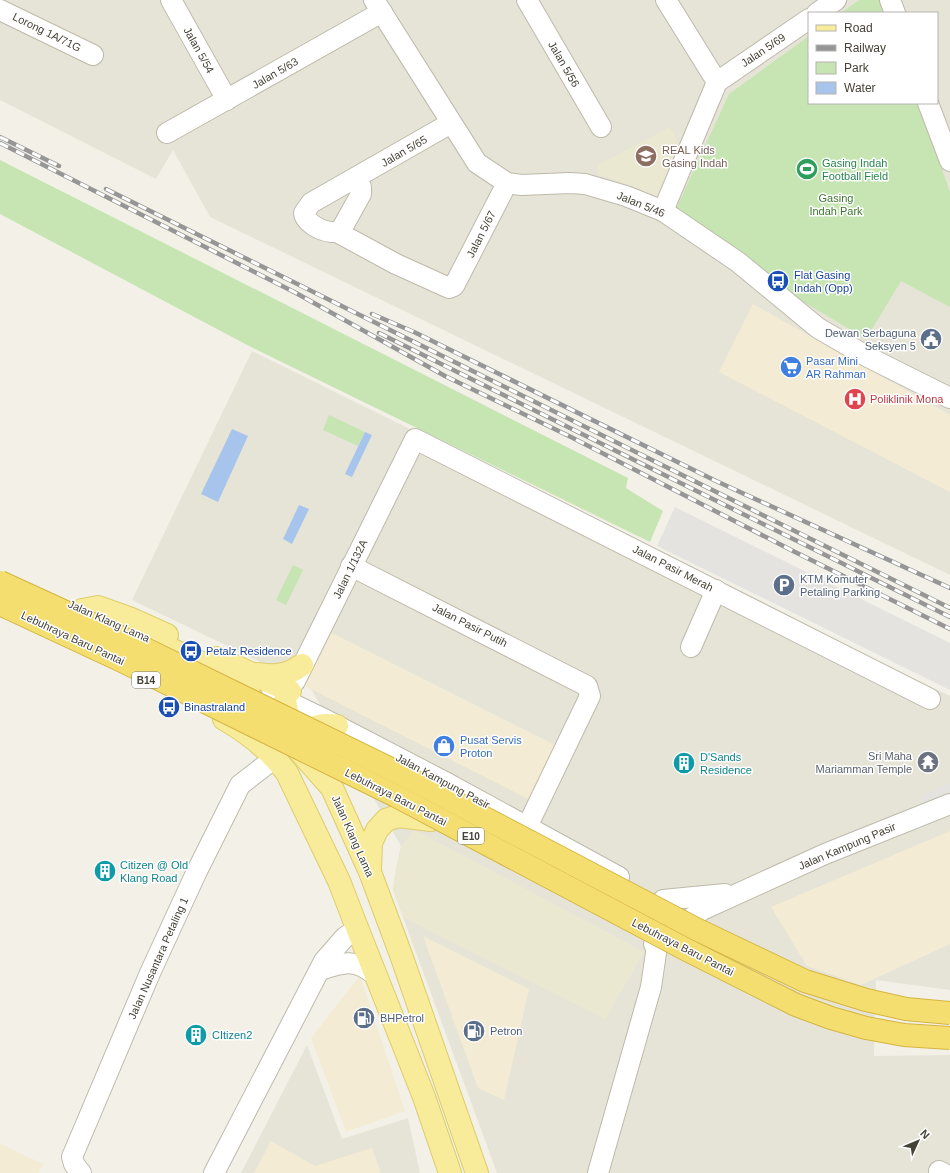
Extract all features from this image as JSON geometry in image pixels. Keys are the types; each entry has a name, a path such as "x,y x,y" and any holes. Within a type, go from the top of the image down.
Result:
{"highway":[{"name":"Lebuhraya Baru Pantai","path":"0,582 134,643 403,775 696,929 805,981 866,1000 906,1008 950,1013"},
{"name":"Lebuhraya Baru Pantai","path":"2,613 129,664 396,796 687,950 796,1004 831,1018 866,1028 904,1035 950,1038"}],"main road":[{"name":"Jalan Klang Lama","path":"0,572 219,671 246,691 332,788 370,872 401,955 477,1173"},
{"path":"82,610 98,607 123,616 250,673 287,696 295,762 364,925 376,976"},
{"name":"B14","path":"2,613 193,701 236,726 276,757 287,773 339,881 358,929"},
{"path":"250,673 277,676 285,675 302,665"},
{"path":"292,742 303,733 317,725 325,724 337,726"},
{"path":"370,872 371,842 377,830 386,820 398,816 431,820"},
{"path":"358,929 424,1098 450,1173"}],"street":[{"name":"Jalan 5/54","path":"171,0 226,100"},
{"name":"Jalan 5/56","path":"527,0 601,127"},
{"path":"663,211 717,82 666,0"},
{"name":"Jalan 5/69","path":"813,9 836,0"},
{"path":"890,0 895,12"},
{"name":"Jalan 5/63","path":"167,134 226,100 378,6"},
{"name":"Jalan 5/46","path":"378,6 475,161 507,182 521,185 570,183 585,184 626,196 663,211 738,262 818,328 868,357 950,398"},
{"name":"Lorong 1A/71G","path":"0,10 93,55"},
{"name":"Jalan 5/69","path":"717,82 808,13"},
{"path":"928,104 950,161"},
{"name":"Jalan 5/65","path":"451,123 311,203 306,209 304,216 308,222 330,232 338,232 396,264 449,288 454,286"},
{"path":"338,232 345,226 361,194 361,187 356,178"},
{"name":"Jalan 5/67","path":"454,286 507,182"},
{"name":"Jalan 1/132A","path":"287,696 415,439"},
{"name":"Jalan Pasir Merah","path":"415,439 930,699"},
{"name":"Jalan Pasir Putih","path":"351,566 587,686 590,696 527,826"},
{"path":"691,647 716,590"},
{"name":"Jalan Kampung Pasir","path":"219,671 287,696 337,726 447,783 663,900 673,907 678,915 677,930"},
{"name":"Jalan Nusantara Petaling 1","path":"81,1173 74,1164 72,1157 150,973 197,871 240,785 276,757"},
{"path":"447,783 429,782 422,789 418,798 421,808 431,820 657,946 651,987 598,1173"},
{"name":"Jalan Kampung Pasir","path":"657,946 672,937 677,930 702,910 826,854 950,804"},
{"name":"Jalan Kampung Pasir","path":"663,900 746,891"},
{"path":"214,1173 324,961 345,937 358,929"},
{"path":"320,970 344,963 354,963 367,968 376,976"}],"shaded area":[{"path":"0,0 950,0 950,575 210,217 173,150 156,179 0,100"},
{"name":"REAL Kids Gasing Indah","path":"670,127 681,147 656,201 620,182 598,174 598,165"},
{"path":"753,304 950,415 950,492 719,372"},
{"path":"252,351 950,696 950,990 876,980 874,1056 950,1055 950,1173 497,1173 393,890 401,846 294,659 271,667 132,600"},
{"name":"KTM Komuter Petaling Parking","path":"675,507 950,643 950,690 657,546"},
{"path":"326,630 561,748 534,802 299,683"},
{"path":"950,783 950,797 924,807 920,796"},
{"path":"415,830 644,952 605,1019 403,917 393,890 401,846"},
{"path":"950,831 950,944 861,985 807,966 771,907"},
{"path":"423,936 529,989 504,1100 478,1088"},
{"path":"360,975 405,1111 346,1132 311,1038"},
{"path":"307,1045 342,1139 408,1118 420,1173 241,1173"},
{"path":"271,1141 315,1166 372,1148 381,1173 254,1173"},
{"path":"0,1143 43,1164 39,1173 0,1173"}],"green space":[{"path":"859,0 881,0 886,12 842,12"},
{"name":"Gasing Indah Park","path":"808,37 808,104 918,104 950,192 950,307 901,281 866,339 670,222 729,94"},
{"path":"0,160 628,478 626,488 663,511 650,542 249,346 0,214"},
{"path":"329,415 365,432 358,446 323,430"},
{"path":"293,565 303,570 286,605 276,600"}],"water":[{"path":"232,429 248,436 218,502 201,494"},
{"path":"365,432 372,435 352,477 345,474"},
{"path":"299,505 309,509 292,544 283,539"}],"railway":[{"path":"0,137 59,166"},
{"path":"0,143 296,293 445,376 569,436 793,551 950,629"},
{"path":"106,189 950,608"},
{"path":"372,314 414,332 716,481 950,588"},
{"path":"379,333 950,617"}],"place":[{"name":"REAL Kids Gasing Indah","path":"646,156"},
{"name":"Gasing Indah Football Field","path":"807,169"},
{"name":"Flat Gasing Indah (Opp)","path":"778,281"},
{"name":"Dewan Serbaguna Seksyen 5","path":"931,339"},
{"name":"Pasar Mini AR Rahman","path":"791,367"},
{"name":"Poliklinik Mona","path":"855,399"},
{"name":"KTM Komuter Petaling Parking","path":"784,585"},
{"name":"Petalz Residence","path":"191,651"},
{"name":"Binastraland","path":"169,707"},
{"name":"Pusat Servis Proton","path":"444,746"},
{"name":"Sri Maha Mariamman Temple","path":"928,762"},
{"name":"D'Sands Residence","path":"684,763"},
{"name":"Citizen @ Old Klang Road","path":"105,871"},
{"name":"BHPetrol","path":"364,1018"},
{"name":"Petron","path":"474,1031"},
{"name":"CItizen2","path":"196,1035"}]}
